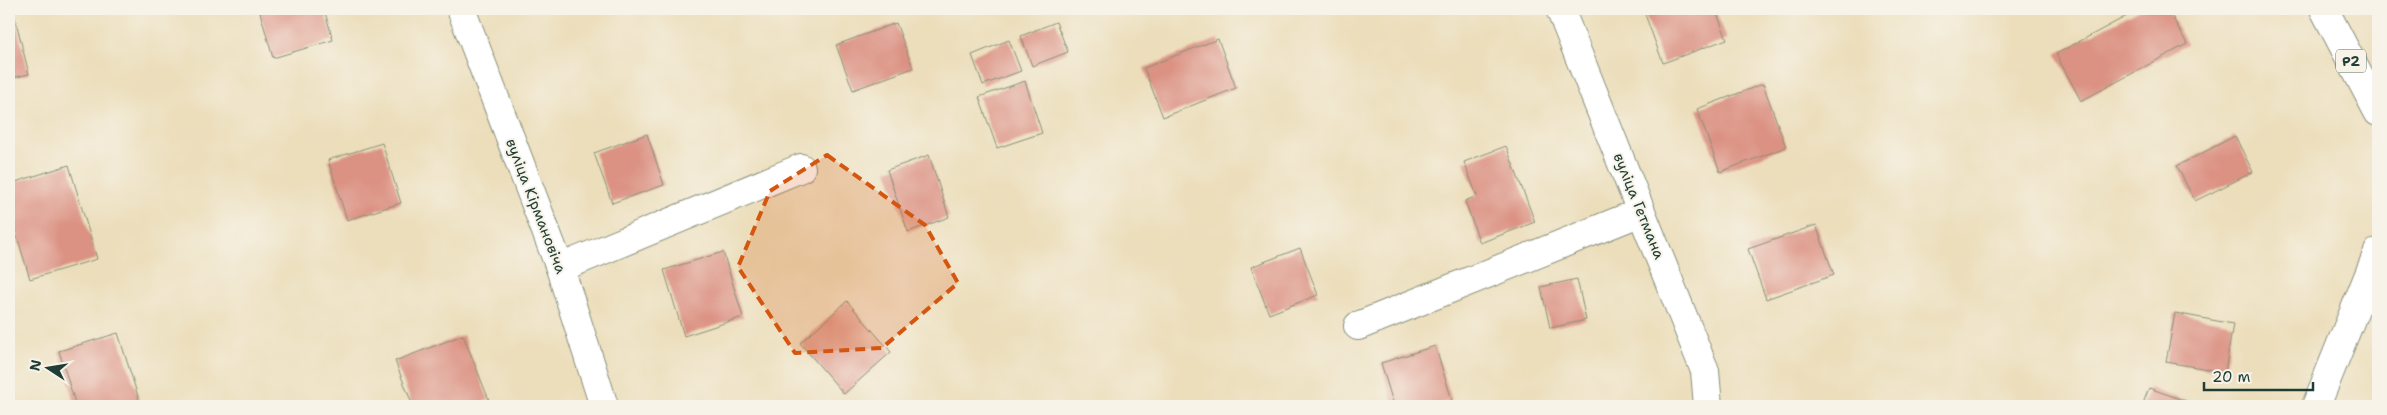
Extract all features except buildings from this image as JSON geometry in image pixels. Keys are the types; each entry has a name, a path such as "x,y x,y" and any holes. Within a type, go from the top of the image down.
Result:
{"street":[{"name":"вуліца Кірмановіча","path":"460,9 560,268 604,406"},
{"name":"вуліца Гетмана","path":"1560,9 1705,371 1708,406"},
{"name":"Р2","path":"2324,9 2378,112"},
{"path":"560,268 801,168"},
{"path":"1358,326 1641,212"},
{"path":"2316,406 2378,252"}],"highlighted area":[{"path":"827,155 925,225 958,283 882,348 795,353 738,267 770,191"}]}
